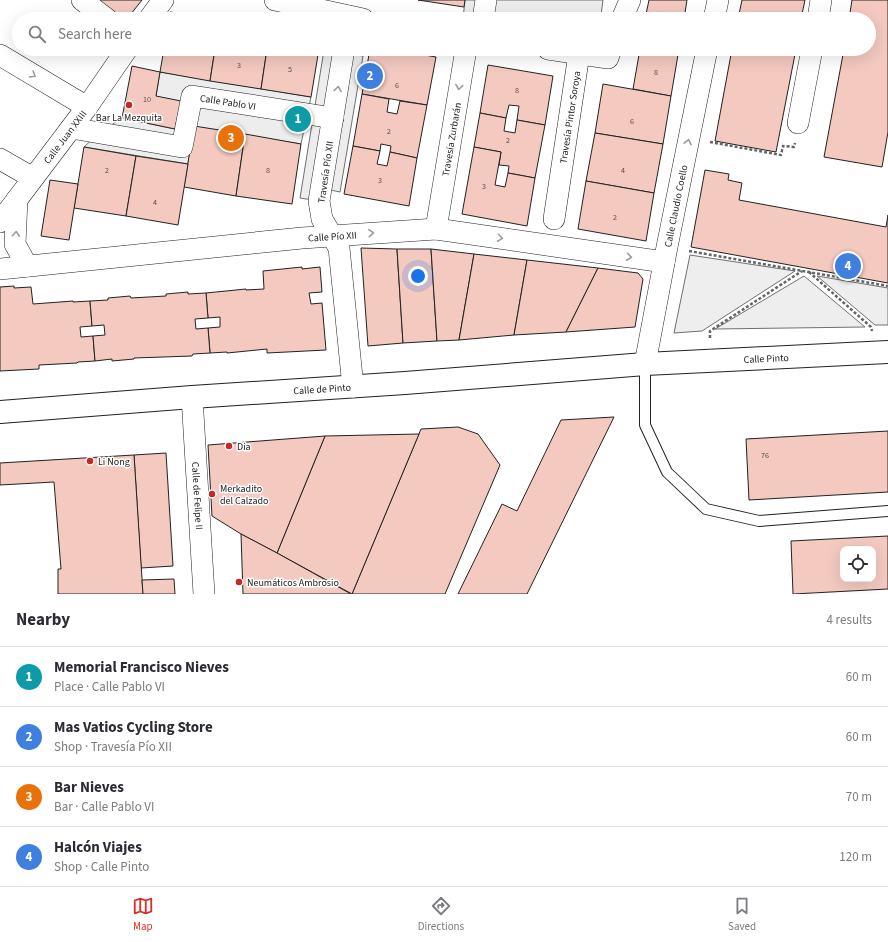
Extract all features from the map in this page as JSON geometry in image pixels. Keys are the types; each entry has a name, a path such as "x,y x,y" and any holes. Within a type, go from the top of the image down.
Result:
{"street":[{"path":"82,0 98,12"},
{"path":"154,12 162,0"},
{"path":"275,0 319,5 338,12"},
{"path":"484,12 486,0"},
{"path":"625,12 630,0"},
{"path":"715,12 718,0"},
{"path":"819,12 821,0"},
{"path":"0,55 87,107"},
{"name":"Calle Juan XXIII","path":"0,222 87,107 122,56"},
{"name":"Travesía Pío XII","path":"343,56 319,201 322,219 339,248 354,387"},
{"name":"Travesía Zurbarán","path":"436,229 465,56"},
{"name":"Travesía Pintor Soroya","path":"554,219 580,56"},
{"path":"594,56 608,58 609,56"},
{"name":"Calle Claudio Coello","path":"645,364 665,255 707,56"},
{"path":"798,123 811,56"},
{"name":"Calle Pablo VI","path":"71,128 182,148 192,96 333,118"},
{"path":"0,159 33,178"},
{"path":"18,199 15,244 27,266"},
{"name":"Calle Pío XII","path":"0,269 332,235 436,229 665,255"},
{"name":"Calle Pinto","path":"645,364 880,352"},
{"name":"Calle de Pinto","path":"0,412 192,397 354,387 645,364"},
{"name":"Calle de Felipe II","path":"192,397 204,594"}],"lane":[{"path":"645,364 645,425 667,472 706,509 760,521 888,511"}],"path":[{"path":"689,138 782,155 783,146 794,148 798,123"},
{"path":"665,255 802,271 888,286"},
{"path":"711,360 710,331 802,271"},
{"path":"808,272 872,326 880,352"}],"shaded area":[{"path":"465,0 603,0 601,12 464,12"},
{"path":"323,56 363,56 340,192 321,188 319,201 300,198"},
{"path":"160,72 311,97 301,144 194,127 188,164 84,147 99,133 122,118 175,129 156,96"},
{"path":"690,255 795,271 702,331 674,333"},
{"path":"804,276 865,327 715,329"},
{"path":"817,276 888,288 888,325 875,325"}],"building":[{"path":"98,0 142,0 133,12 114,12"},
{"path":"418,0 465,0 464,7"},
{"path":"649,0 687,0 685,12 646,12"},
{"path":"742,0 805,0 802,12 739,12"},
{"path":"852,0 888,0 888,132 882,167 824,157 843,56 876,56 876,12 850,12"},
{"path":"163,56 214,56 210,81 160,72"},
{"path":"214,56 266,56 261,89 210,81"},
{"path":"266,56 318,56 311,97 261,89"},
{"path":"369,56 436,57 427,105 362,94"},
{"path":"639,56 678,56 671,96 633,89"},
{"path":"731,56 795,56 776,152 715,141"},
{"path":"488,65 553,76 545,125 517,120 519,106 509,105 506,118 480,113"},
{"path":"132,66 160,72 156,96 181,101 175,129 122,118"},
{"path":"603,84 671,96 663,144 595,133"},
{"path":"362,94 389,99 387,112 397,114 400,101 427,105 417,158 390,152 391,146 381,144 380,151 353,146"},
{"path":"480,113 506,118 504,131 515,133 517,120 545,125 535,178 508,173 509,166 499,165 501,152 474,147"},
{"path":"194,126 245,134 236,196 184,187"},
{"path":"595,133 663,144 654,193 586,181"},
{"path":"245,134 301,144 292,204 236,196"},
{"path":"353,146 380,151 377,164 387,166 390,152 417,158 409,206 344,194"},
{"path":"84,147 136,156 126,216 74,208"},
{"path":"474,147 501,152 495,185 505,187 508,173 535,178 527,226 462,214"},
{"path":"136,156 188,164 178,225 126,216"},
{"path":"705,170 729,174 728,180 742,183 739,200 886,227 888,215 888,283 691,247"},
{"path":"50,180 78,184 69,240 41,236"},
{"path":"586,181 654,193 646,241 578,229"},
{"path":"361,248 397,249 403,343 368,346"},
{"path":"397,249 431,249 437,341 403,343"},
{"path":"431,249 474,254 459,340 437,341"},
{"path":"474,254 527,260 514,335 459,340"},
{"path":"527,260 598,268 566,332 514,335"},
{"path":"302,267 302,269 320,267 322,292 309,293 311,304 322,303 326,350 267,353 267,349 210,353 208,328 220,327 220,317 208,318 206,293 246,289 264,289 263,271"},
{"path":"598,268 638,273 643,279 635,327 566,332"},
{"path":"14,286 14,288 31,287 33,304 90,301 92,326 80,327 81,337 93,336 95,361 39,365 39,369 0,371 0,287"},
{"path":"188,292 188,294 206,293 208,318 195,319 196,329 208,328 210,353 193,354 192,356 95,361 93,336 105,335 104,325 92,326 90,301 108,300 108,298 130,296 131,298 166,296 166,294"},
{"path":"614,417 527,594 458,594 502,504 517,511 561,420"},
{"path":"458,427 478,434 500,465 445,594 352,594 421,429"},
{"path":"888,431 888,492 749,500 746,439"},
{"path":"419,434 352,594 277,553 325,436"},
{"path":"325,436 277,553 241,534 212,516 208,445"},
{"path":"166,453 173,566 141,568 134,455"},
{"path":"134,455 143,594 58,594 58,569 61,569 54,482 0,485 0,463"},
{"path":"241,534 277,553 351,594 243,594"},
{"path":"888,536 888,589 793,594 791,541"},
{"path":"174,579 175,594 143,594 142,580"}],"place":[{"name":"Mas Vatios Cycling Store","path":"370,76"},
{"name":"Bar La Mezquita","path":"129,105"},
{"name":"Memorial Francisco Nieves","path":"298,119"},
{"name":"Bar Nieves","path":"231,138"},
{"name":"Halcón Viajes","path":"848,266"},
{"name":"Dia","path":"229,446"},
{"name":"Li Nong","path":"90,461"},
{"name":"Merkadito del Calzado","path":"212,494"},
{"name":"Neumáticos Ambrosio","path":"239,582"}]}
